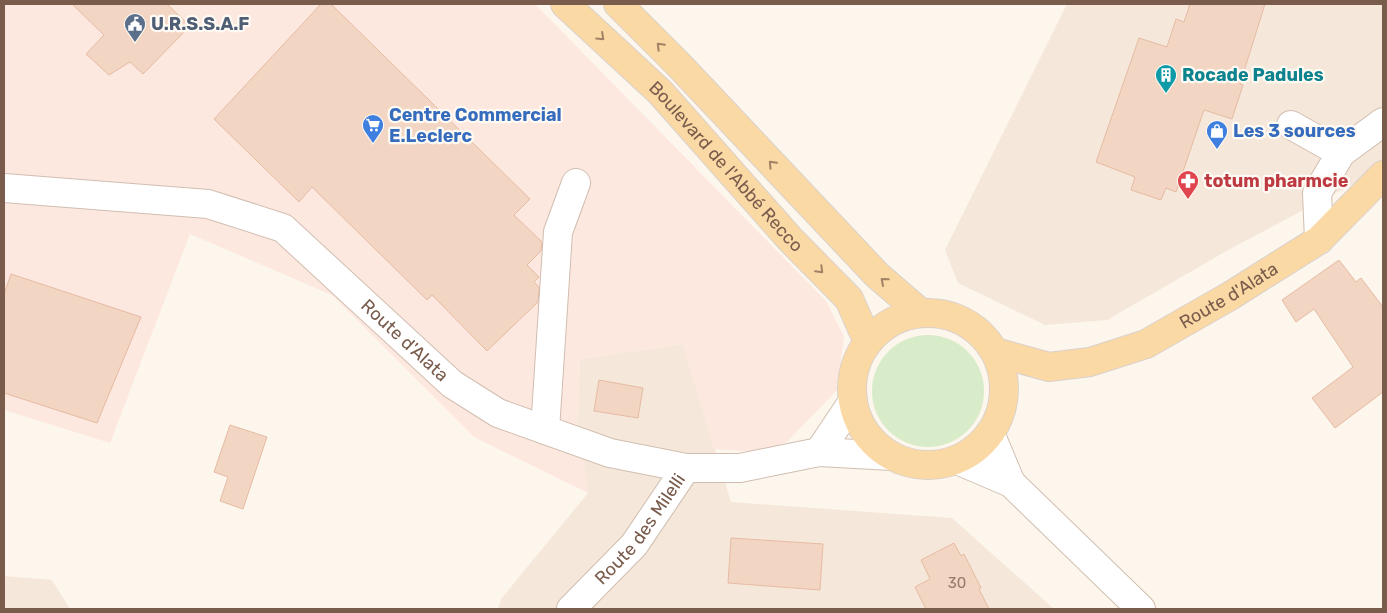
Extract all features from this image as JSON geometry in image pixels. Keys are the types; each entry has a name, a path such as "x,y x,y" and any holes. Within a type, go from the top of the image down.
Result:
{"main road":[{"name":"Boulevard de l'Abbé Recco","path":"565,4 660,92 790,239 849,299 868,342"},
{"name":"Boulevard de l'Abbé Recco","path":"618,4 678,64 878,275 921,313"},
{"name":"Route d'Alata","path":"995,352 1049,366 1090,362 1146,344 1230,296 1319,240 1383,175"},
{"path":"921,313 943,314 964,321 982,334 995,352 1002,372 1004,394 1000,415 990,433 975,449 957,460 935,465 913,464 892,456 873,442 860,423 852,401 853,380 858,360 868,342 883,327 901,318 921,313"},
{"name":"Route d'Alata","path":"1004,394 1049,366"}],"street":[{"path":"1319,240 1317,193 1341,152 1383,122"},
{"path":"1290,125 1341,152"},
{"path":"546,430 558,232 576,183"},
{"name":"Route d'Alata","path":"4,188 208,204 284,228 452,384 498,413 610,452 686,468 740,468 819,452 892,456"},
{"path":"819,452 852,401"},
{"path":"990,433 1011,483"},
{"path":"957,460 1011,483 1141,609"},
{"name":"Route des Milelli","path":"575,608 634,546 686,468"}],"shaded area":[{"path":"4,4 535,4 826,301 844,337 837,390 787,442 757,452 714,449 683,344 580,359 577,420 588,493 474,437 332,295 190,234 110,443 4,410"},
{"path":"1067,4 1383,4 1383,187 1372,174 1230,249 1107,320 1045,325 958,283 945,250"},
{"path":"683,344 731,502 952,518 1054,609 498,609 501,599 588,493 577,420 580,359"},
{"path":"4,576 52,580 70,609 4,609"}],"green space":[{"path":"928,335 950,339 968,351 980,369 984,391 980,413 968,431 950,443 928,447 906,443 888,431 876,413 872,391 876,369 888,351 906,339"}],"building":[{"name":"U.R.S.S.A.F","path":"72,4 167,4 190,26 143,74 130,62 109,75 86,54 104,35"},
{"name":"Centre Commercial E.Leclerc","path":"321,4 331,4 530,199 514,215 542,242 541,251 527,265 539,277 534,282 539,287 538,302 487,351 432,295 427,300 312,187 299,202 214,119"},
{"name":"Rocade Padules","path":"1190,4 1265,4 1240,84 1243,85 1232,119 1204,110 1176,192 1166,188 1161,200 1131,190 1135,177 1096,162 1139,38 1167,47 1176,19 1184,22"},
{"path":"1339,260 1356,282 1361,278 1383,307 1383,392 1335,428 1312,398 1353,367 1314,309 1296,322 1282,300"},
{"path":"11,274 141,317 97,423 4,393 4,294"},
{"path":"599,380 643,388 638,418 594,411"},
{"path":"230,425 267,437 243,509 220,501 228,477 214,472"},
{"path":"731,538 823,544 820,590 728,583"},
{"path":"954,543 961,556 964,554 989,609 926,609 915,587 930,579 921,560"}],"place":[{"name":"U.R.S.S.A.F","path":"135,43"},
{"name":"Rocade Padules","path":"1166,94"},
{"name":"Centre Commercial E.Leclerc","path":"373,144"},
{"name":"Les 3 sources","path":"1217,150"},
{"name":"totum pharmcie","path":"1188,200"}]}
